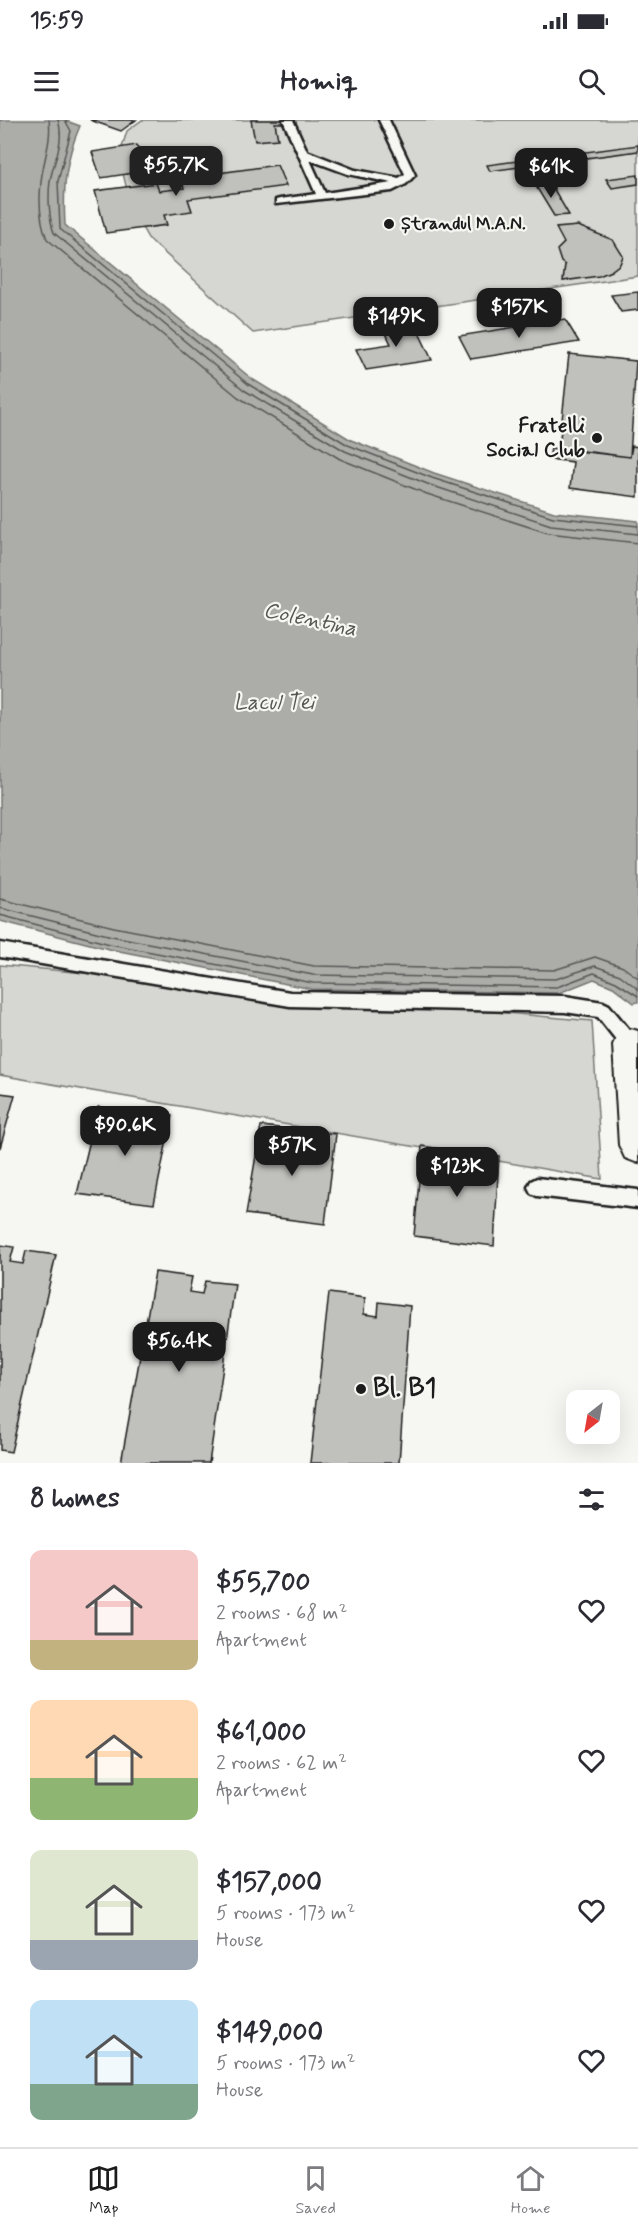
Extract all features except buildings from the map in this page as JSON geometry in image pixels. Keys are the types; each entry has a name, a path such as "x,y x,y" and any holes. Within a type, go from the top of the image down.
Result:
{"street":[{"path":"631,1045 638,1146"}],"lane":[{"path":"288,120 322,197"},
{"path":"280,202 392,188 411,175 384,120"},
{"path":"302,153 352,172 402,182"},
{"path":"0,950 290,999 565,1004 603,1010 631,1045"},
{"path":"537,1187 638,1198"}],"shaded area":[{"name":"Ștrandul M.A.N.","path":"142,120 638,120 638,276 253,333 148,238 132,210 119,157 127,131"},
{"path":"0,965 592,1021 602,1179 0,1075"}],"water":[{"name":"Lacul Tei","path":"0,120 64,120 80,126 66,174 65,225 252,379 351,440 434,473 554,512 638,521 638,1002 634,1003 613,987 594,979 559,993 312,989 109,949 0,921"}],"place":[{"name":"Ștrandul M.A.N.","path":"389,224"},
{"name":"Fratelli Social Club","path":"597,438"},
{"name":"Bl. B1","path":"361,1389"}],"water label":[{"name":"Colentina","path":"310,620"}]}
